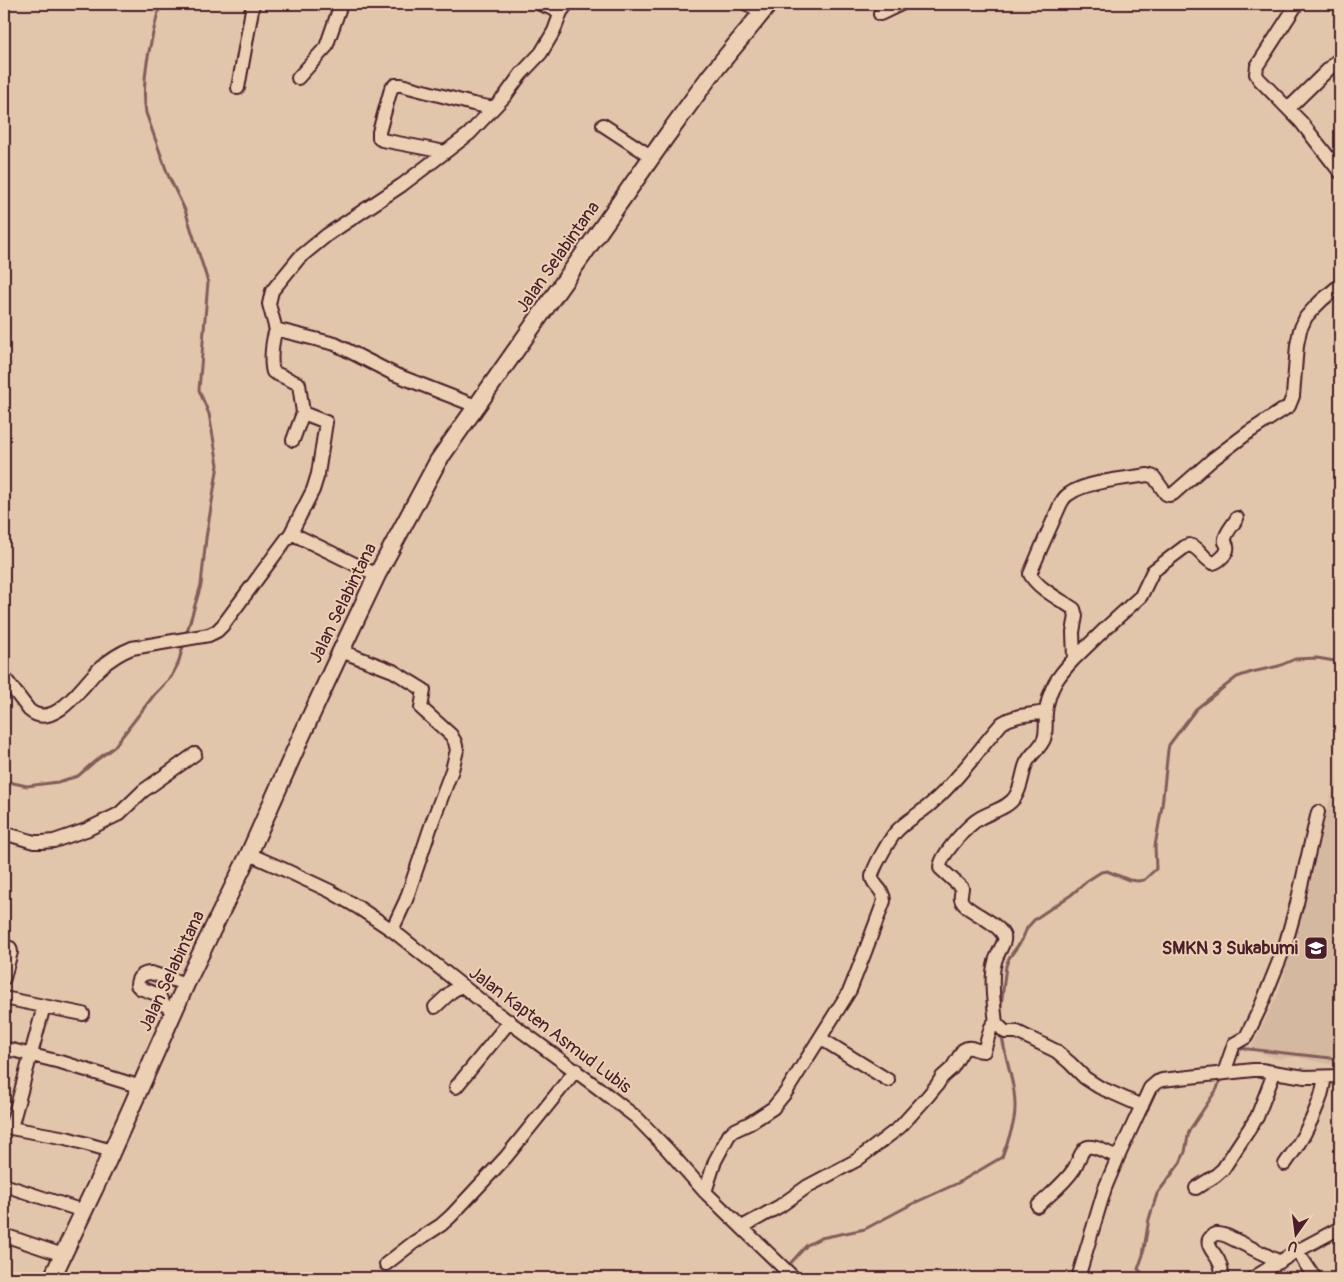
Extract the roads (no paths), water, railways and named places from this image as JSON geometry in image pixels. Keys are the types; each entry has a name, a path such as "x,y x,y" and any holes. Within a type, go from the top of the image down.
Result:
{"street":[{"path":"238,88 254,4"},
{"path":"298,78 326,47 341,4"},
{"path":"293,440 303,413 299,384 273,372 276,330 269,304 272,291 299,258 327,235 402,185 469,134 494,108 521,74 542,53 564,8 540,4"},
{"path":"747,4 766,8"},
{"path":"880,14 901,4"},
{"path":"1297,4 1256,70 1256,74 1289,108 1340,172"},
{"name":"Jalan Selabintana","path":"52,1278 341,651 377,575 438,461 710,76 766,8"},
{"path":"1289,108 1340,58"},
{"path":"444,152 379,138 381,124 395,85 494,108"},
{"path":"603,125 652,157"},
{"path":"1074,659 1073,632 1076,616 1074,609 1039,585 1030,574 1065,497 1084,486 1148,474 1154,477 1166,494 1173,494 1214,459 1289,406 1293,396 1300,330 1306,317 1314,308 1340,286"},
{"path":"276,330 335,344 394,374 476,406"},
{"path":"4,677 29,710 34,714 49,714 73,699 98,670 122,652 132,648 209,635 223,625 291,533 311,495 318,474 327,424 303,413"},
{"path":"1142,1106 1099,1087 1056,1051 1017,1032 1005,1032 996,1024 992,980 994,962 1004,942 1004,937 996,926 963,903 961,896 962,888 940,868 940,864 946,852 977,820 1008,805 1015,797 1026,763 1044,738 1046,712 1052,689 1058,677 1107,626 1141,596 1153,571 1186,546 1196,547 1209,562 1218,561 1227,550 1225,537 1237,518"},
{"path":"291,533 377,575"},
{"path":"341,651 393,671 424,690 421,708 451,735 457,750 452,770 406,900 392,930"},
{"path":"705,1192 715,1161 729,1135 773,1108 786,1092 850,990 884,901 883,894 873,881 872,874 883,851 895,833 933,803 962,773 1002,723 1010,718 1024,714 1046,712"},
{"path":"4,833 34,842 42,842 86,830 119,814 143,791 195,754"},
{"path":"1224,1073 1234,1044 1246,1037 1261,1006 1285,946 1318,812"},
{"name":"Jalan Kapten Asmud Lubis","path":"249,854 330,891 359,908 392,930 485,1004 576,1070 636,1118 667,1149 705,1192 794,1278"},
{"path":"4,947 10,948 12,952 4,978"},
{"path":"174,1011 163,1004 158,995 140,988 137,985 139,978 145,973 150,973 186,984"},
{"path":"435,1007 451,992 462,985"},
{"path":"4,998 83,1014"},
{"path":"44,1006 8,1128 66,1138 112,1151"},
{"path":"456,1087 510,1021"},
{"path":"742,1227 780,1206 808,1186 857,1160 900,1127 928,1096 942,1077 952,1068 965,1048 984,1051 991,1027 993,1024 996,1024"},
{"path":"820,1038 888,1080"},
{"path":"4,1048 64,1063 140,1088"},
{"path":"386,1264 451,1216 506,1157 576,1070"},
{"path":"1078,1278 1105,1188 1150,1088 1157,1082 1261,1070 1305,1077 1340,1076"},
{"path":"1196,1188 1223,1169 1257,1117 1274,1073"},
{"path":"1286,1164 1302,1141 1312,1120 1325,1077"},
{"path":"1038,1206 1067,1178 1086,1147 1093,1147 1118,1157"},
{"path":"4,1185 83,1211"},
{"path":"1253,1278 1340,1228"},
{"path":"1222,1278 1222,1268 1208,1242 1216,1234 1227,1236 1280,1262"},
{"path":"4,1235 63,1255"},
{"path":"1297,1251 1315,1278"}],"waterway":[{"path":"160,4 150,44 146,71 146,113 168,175 185,210 208,282 199,390 209,414 218,465 206,538 201,585 186,635"},
{"path":"4,781 27,786 58,782 78,776 114,747 154,695 171,677 178,664 184,643"},
{"path":"1000,1014 1006,966 1027,928 1035,919 1101,872 1107,871 1129,880 1138,881 1144,880 1156,869 1155,846 1169,745 1196,709 1237,677 1252,672 1279,666 1295,659 1317,658 1340,662"},
{"path":"787,1267 807,1245 821,1238 865,1229 912,1204 958,1183 1002,1157 1012,1129 1015,1108 1015,1098 1002,1035"},
{"path":"1237,1049 1340,1059"},
{"path":"1147,1278 1138,1269 1143,1255 1149,1219 1157,1194 1180,1163 1185,1152 1189,1131 1217,1089 1221,1076"},
{"path":"778,1278 783,1272"}],"place":[{"name":"SMKN 3 Sukabumi","path":"1316,948"}]}
